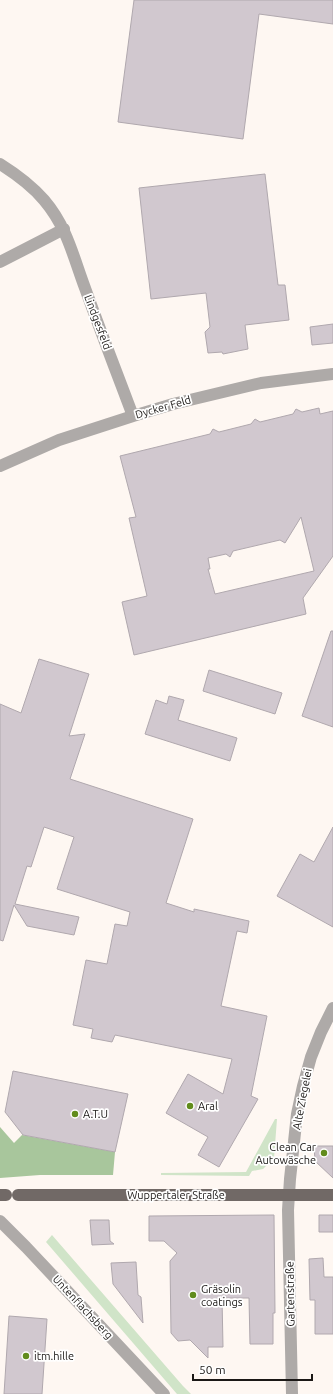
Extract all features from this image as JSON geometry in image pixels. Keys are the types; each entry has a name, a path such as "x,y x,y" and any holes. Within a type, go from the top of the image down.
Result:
{"main road":[{"name":"Wuppertaler Straße","path":"8,1195 333,1195"}],"street":[{"name":"Lindgesfeld","path":"0,164 26,182 39,194 64,229 74,252 84,286 133,416"},
{"path":"0,262 64,229"},
{"name":"Dycker Feld","path":"0,466 59,440 172,404 261,383 333,374"},
{"name":"Alte Ziegelei","path":"289,1194 297,1114 303,1086 320,1032 333,1008"},
{"name":"Gartenstraße","path":"289,1194 288,1210 292,1394"},
{"name":"Untenflachsberg","path":"0,1221 164,1394"}],"green space":[{"path":"275,1119 277,1119 274,1158 263,1169 252,1171 249,1176 161,1175 161,1173 246,1172"},
{"path":"0,1127 14,1143 22,1135 115,1152 113,1175 40,1175 0,1178"},
{"path":"52,1235 191,1394 177,1394 46,1242"}],"building":[{"path":"134,0 333,0 333,24 259,14 243,139 118,122"},
{"path":"265,174 278,285 285,285 289,320 245,325 248,349 223,354 222,352 208,353 205,332 210,327 206,293 151,299 139,188"},
{"path":"333,324 333,343 312,345 310,327"},
{"path":"319,408 320,414 333,411 333,556 303,598 306,614 134,655 122,602 147,596 129,518 136,517 120,456 210,434 213,429 219,432 251,424 255,419 260,422 293,414 296,409 302,412","holes":["301,517 314,571 215,594 208,569 210,569 208,558 226,554 230,557 233,551 280,540 285,543"]},
{"path":"331,631 333,631 333,727 302,716"},
{"path":"39,659 89,674 69,736 85,734 70,779 193,819 166,903 194,912 194,909 249,921 247,933 237,931 221,1006 267,1016 251,1096 258,1099 219,1167 198,1155 208,1137 166,1113 188,1074 223,1094 232,1059 115,1035 112,1042 91,1038 93,1029 73,1025 86,960 107,964 115,924 127,926 130,912 57,889 74,837 44,827 31,867 27,866 15,904 79,917 74,935 27,926 14,905 3,941 0,940 0,704 21,713"},
{"path":"209,670 282,693 275,714 203,691"},
{"path":"169,696 184,700 178,720 237,738 230,761 145,734 156,700 167,704"},
{"path":"333,827 333,927 277,896 300,854 314,862"},
{"name":"A.T.U","path":"13,1071 128,1094 115,1152 23,1135 5,1112"},
{"name":"Clean Car Autowäsche","path":"314,1146 333,1146 333,1178 315,1161"},
{"name":"Gräsolin coatings","path":"274,1215 275,1313 273,1313 273,1344 250,1344 249,1298 222,1298 223,1347 208,1347 208,1358 190,1340 178,1341 171,1333 170,1261 177,1253 164,1241 149,1241 149,1216"},
{"path":"319,1215 333,1215 333,1232 319,1232"},
{"path":"90,1220 109,1220 110,1241 114,1244 92,1245"},
{"path":"323,1258 324,1277 333,1277 333,1334 315,1334 315,1300 310,1300 309,1259"},
{"path":"136,1262 138,1295 141,1297 143,1323 113,1284 111,1263"},
{"name":"itm.hille","path":"9,1316 47,1319 42,1394 4,1394"}],"place":[{"name":"Aral","path":"190,1106"},
{"name":"A.T.U","path":"75,1114"},
{"name":"Clean Car Autowäsche","path":"324,1153"},
{"name":"Gräsolin coatings","path":"193,1295"},
{"name":"itm.hille","path":"26,1356"}]}
